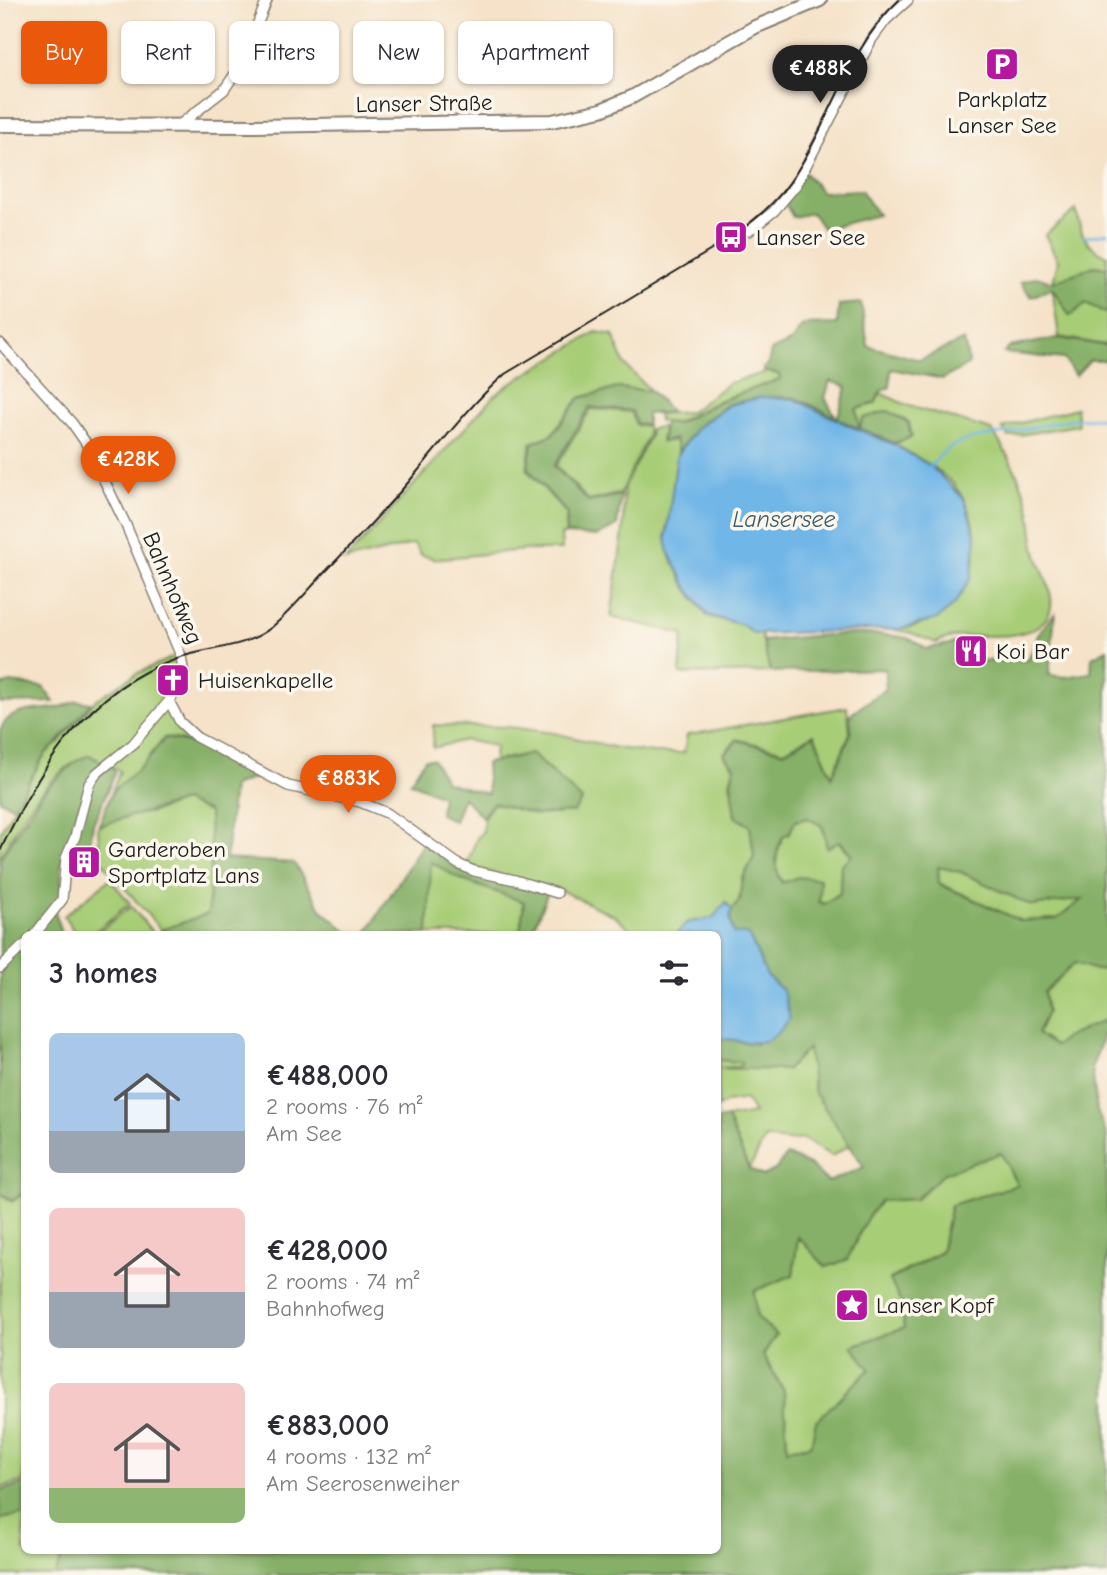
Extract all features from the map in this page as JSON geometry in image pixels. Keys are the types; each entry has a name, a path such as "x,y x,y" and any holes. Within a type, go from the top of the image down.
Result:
{"main road":[{"name":"Lanser Straße","path":"0,125 177,127 534,123 569,119 632,97 755,27 820,0"}],"street":[{"path":"177,127 224,90 241,65 267,0"},
{"path":"749,231 774,211 796,185 872,39 886,20 908,0"},
{"name":"Bahnhofweg","path":"0,343 65,415 86,443 125,523 184,668 183,679 169,701"},
{"path":"37,931 62,900 66,858 75,837 89,784 97,773 133,744 169,701 180,722 196,737 288,786 360,802 387,813 466,868 556,893"},
{"path":"0,968 21,948"}],"green space":[{"path":"805,173 822,192 861,190 878,215 823,229 812,213 793,217 785,203"},
{"path":"1076,210 1088,243 1107,256 1107,268 1094,266 1053,282 1058,261 1045,235"},
{"path":"1094,266 1107,268 1107,314 1086,303 1070,316 1052,288 1031,297 1020,282 1036,277 1053,282"},
{"path":"1052,287 1070,316 1086,303 1107,313 1107,345 1059,337"},
{"path":"861,303 868,346 920,360 964,340 969,364 943,379 891,369 890,387 881,391 875,403 856,409 859,428 837,419 847,387 830,381 825,398 836,417 794,397 763,397 729,404 697,427 678,452 675,439 662,442 664,422 676,424 720,401 780,379 779,374 764,371 763,368 768,364 771,351 792,341 803,325 837,324 839,305"},
{"path":"596,332 613,335 625,365 651,391 617,388 579,398 551,435 531,443 527,470 567,514 565,535 561,535 562,550 523,550 435,559 421,555 414,544 345,561 494,396"},
{"path":"1059,338 1107,346 1107,364 1103,360 1090,360 1075,376 1064,359 1004,353 1010,347"},
{"path":"767,372 778,374 780,379 720,400 676,423 659,421 658,414 690,412 729,383"},
{"path":"618,388 651,391 671,412 647,414 647,425 636,424 632,411 590,407 554,466 589,502 621,495 617,526 597,536 566,534 567,513 528,469 532,443 552,435 580,398"},
{"path":"880,393 909,406 992,430 1014,467 1026,496 1035,549 1048,583 1050,612 1036,627 1012,635 960,636 936,643 895,630 919,625 939,616 955,602 966,585 973,566 975,545 972,523 958,490 933,467 894,444 912,437 909,422 888,411 863,418 859,428 856,409 875,404"},
{"path":"1076,408 1078,425 1008,437 1002,428"},
{"path":"591,409 631,412 636,425 647,426 648,435 621,493 589,501 556,466"},
{"path":"888,411 908,423 911,437 894,443 860,428 863,418"},
{"path":"663,427 661,442 675,440 678,452 666,538 669,553 686,587 707,616 743,625 754,634 761,634 770,672 680,674 683,634 611,617 623,532 624,487 650,435 649,429"},
{"path":"1055,613 1049,675 1065,677 1091,673 1092,657 1107,649 1107,970 1096,970 1075,963 1044,992 1047,1012 1037,1034 1055,1046 1067,1037 1107,1019 1092,1067 1097,1111 1107,1136 1107,1575 55,1575 63,1554 721,1554 721,1119 727,1118 749,1169 763,1176 775,1170 787,1155 811,1166 828,1182 864,1167 814,1092 808,1048 787,1070 721,1068 739,1067 742,1062 721,1060 721,1038 756,1044 783,991 767,976 749,935 734,934 730,918 732,910 740,900 743,879 754,857 750,825 736,817 731,781 735,767 724,755 737,740 784,752 814,735 832,777 851,733 850,715 885,689 885,669 770,672 763,641 839,634 898,636 912,640 926,649 954,643 957,661 1028,660 1039,633","holes":["808,818 822,826 827,848 840,841 852,855 841,865 840,893 824,904 819,902 820,879 798,877 782,883 776,865 783,836 789,834 795,821","938,867 961,872 1032,906 1083,899 1057,919 1021,921 939,884","1001,1153 1017,1185 951,1205 941,1252 890,1280 902,1305 904,1328 852,1346 870,1369 816,1421 811,1445 787,1449 784,1391 763,1355 776,1335 757,1317 754,1291 793,1275 798,1237 826,1267 847,1260 866,1220 880,1201 916,1199 944,1173"]},
{"path":"176,656 180,675 164,703 184,732 208,746 165,737 141,767 112,791 120,771 89,755 74,762 60,772 36,798 0,858 0,832 45,754 97,699 138,673"},
{"path":"11,683 43,687 54,702 0,703 0,686"},
{"path":"77,701 91,703 45,754 14,807 0,800 0,730 4,723 16,714 58,708"},
{"path":"847,707 850,733 832,776 814,734 784,751 737,739 723,754 734,767 730,782 735,817 750,826 754,857 742,879 739,900 732,910 726,903 713,918 686,923 679,931 635,931 615,916 562,891 466,866 477,838 483,831 484,817 494,803 538,815 573,812 582,800 531,753 494,761 495,746 465,740 433,748 433,725 509,727 653,753 684,753 687,735"},
{"path":"165,738 208,747 259,776 233,786 226,859 294,863 322,910 346,931 162,931 208,914 211,861 209,812 183,801 98,827 112,792 141,767"},
{"path":"531,754 582,800 573,812 538,815 493,803 482,817 463,797 454,821 440,814 442,796 410,782 425,759 433,759 446,782 488,794 486,763"},
{"path":"89,755 113,768 115,773 93,824 90,842 79,843 69,837 61,868 62,893 54,908 61,931 21,931 21,1194 12,1201 0,1192 0,859 42,793 76,761"},
{"path":"183,801 209,812 211,861 208,914 161,930 100,859 98,827 121,817 153,812"},
{"path":"808,818 822,826 852,855 841,865 840,893 824,904 789,887 782,881 776,863 783,836 789,834 795,821"},
{"path":"423,843 462,871 510,880 548,892 532,931 520,931 524,902 460,879 431,862 428,931 368,931"},
{"path":"430,861 460,879 524,902 520,931 428,931"},
{"path":"938,866 961,872 1032,906 1085,898 1057,919 1021,921 939,883"},
{"path":"110,879 130,903 96,931 74,931 64,916"},
{"path":"131,906 152,931 100,931"},
{"path":"1075,962 1107,970 1107,1019 1067,1037 1055,1046 1037,1034 1047,1012 1044,992"},
{"path":"809,1047 814,1092 850,1145 832,1156 803,1139 786,1141 765,1138 749,1170 727,1118 754,1113 745,1099 721,1105 721,1060 742,1062 739,1067"},
{"path":"1001,1152 1017,1185 951,1205 941,1252 890,1279 902,1305 904,1328 852,1346 871,1369 816,1421 812,1445 787,1449 784,1391 763,1355 776,1335 757,1317 753,1291 793,1275 798,1237 846,1260 866,1220 880,1201 916,1199 944,1173"},
{"path":"0,1193 12,1202 21,1195 21,1482 0,1488"},
{"path":"21,1485 21,1516 0,1519 0,1491"},
{"path":"21,1514 21,1554 64,1554 55,1575 0,1575 0,1519"}],"water":[{"name":"Lansersee","path":"763,397 794,399 893,444 931,466 964,499 976,537 971,578 954,605 937,619 900,629 754,634 743,625 708,615 687,587 669,553 666,538 677,455 698,427 729,405"},
{"path":"726,902 732,910 730,918 734,934 748,934 767,976 783,991 790,1018 782,1029 766,1040 750,1042 721,1038 721,931 679,931 686,923 713,918"}],"waterway":[{"path":"1084,237 1107,233"},
{"path":"1003,434 1072,419 1107,418"},
{"path":"931,466 954,445 970,439 1001,434"}],"tram line":[{"path":"0,851 49,762 69,735 117,690 145,672 177,658 239,644 272,627 373,522 470,409 505,374 713,249 764,211 804,161 865,42 899,0"}],"place":[{"name":"Parkplatz Lanser See","path":"1002,64"},
{"name":"Lanser See","path":"731,237"},
{"name":"Koi Bar","path":"971,651"},
{"name":"Huisenkapelle","path":"173,680"},
{"name":"Garderoben Sportplatz Lans","path":"84,862"},
{"name":"Lanser Kopf","path":"852,1305"}]}
